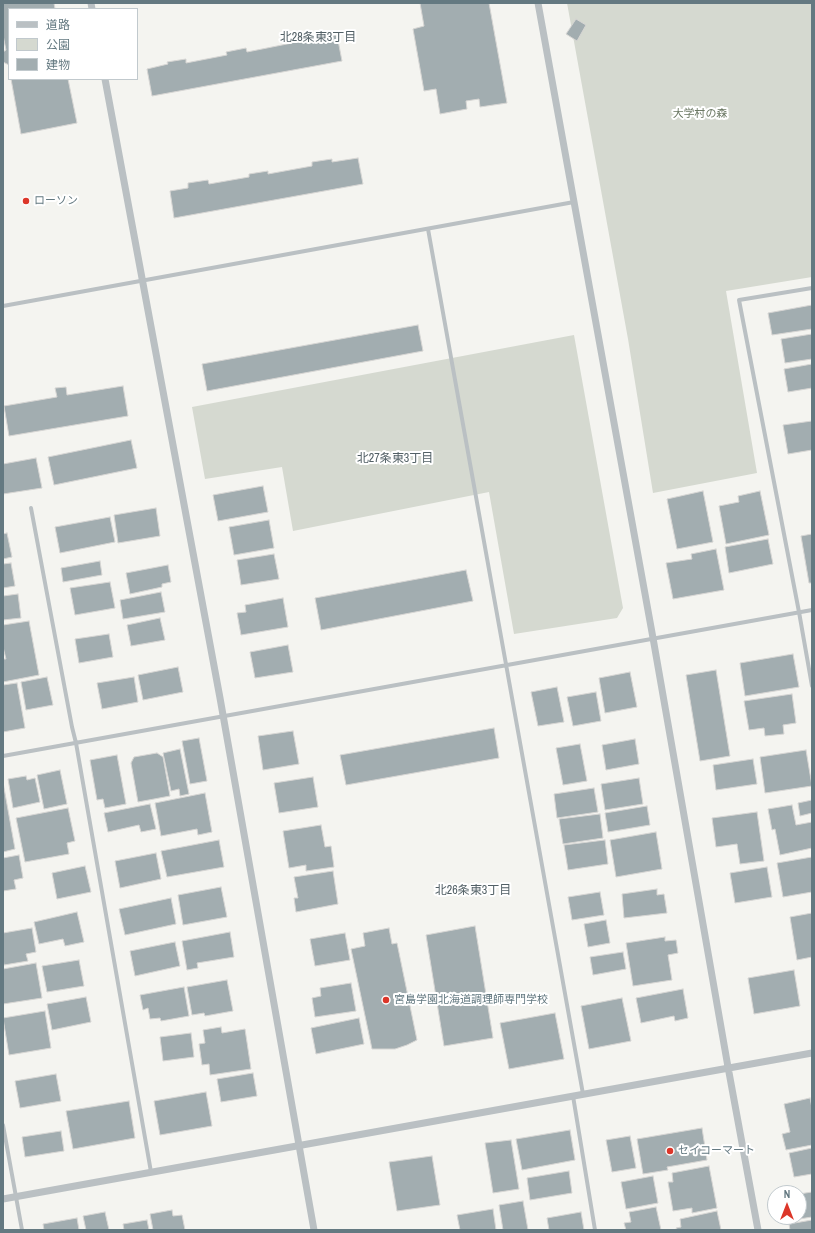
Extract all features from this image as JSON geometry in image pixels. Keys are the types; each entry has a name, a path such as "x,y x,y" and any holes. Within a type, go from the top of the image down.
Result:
{"street":[{"path":"538,3 758,1230"},
{"path":"105,80 223,716 314,1230"},
{"path":"3,306 574,202"},
{"path":"428,228 583,1094"},
{"path":"812,288 739,300 800,612 812,686"},
{"path":"31,508 70,719 76,743 151,1172"},
{"path":"3,756 812,610"},
{"path":"3,1199 572,1095 812,1053"},
{"path":"572,1095 595,1230"},
{"path":"3,1125 22,1230"}],"green space":[{"name":"大学村の森","path":"567,3 812,3 812,277 726,291 757,473 653,493 628,339"},
{"path":"574,335 623,608 617,618 514,634 489,492 293,531 282,467 205,479 192,407"}],"building":[{"path":"3,3 54,3 55,8 8,8 8,64 3,62 3,52 6,50 3,35"},
{"path":"420,3 489,3 507,103 480,107 479,99 466,101 467,109 440,114 436,89 424,91 413,29 424,26"},
{"path":"576,19 586,25 577,41 566,34"},
{"path":"337,35 342,61 152,96 147,69 168,64 167,62 186,59 186,63 227,55 226,52 246,48 247,52 292,43 291,39 310,36 310,40"},
{"path":"11,80 68,80 77,123 21,134"},
{"path":"358,158 363,184 174,218 170,191 188,188 188,183 208,180 209,184 249,177 249,174 268,171 268,174 312,166 312,162 332,159 332,162"},
{"path":"812,305 812,329 772,335 768,313"},
{"path":"418,325 423,351 207,391 202,364"},
{"path":"812,334 812,359 785,363 781,339"},
{"path":"812,364 812,388 788,392 784,369"},
{"path":"123,386 128,416 9,436 4,406 57,397 55,388 66,387 67,395"},
{"path":"812,421 812,450 788,454 783,425"},
{"path":"131,440 137,468 54,485 48,457"},
{"path":"36,458 42,488 3,494 3,464"},
{"path":"263,486 268,512 218,521 213,495"},
{"path":"703,491 713,542 677,549 667,499"},
{"path":"760,491 769,535 726,544 719,506 739,502 738,496"},
{"path":"156,508 160,536 118,543 114,515"},
{"path":"110,517 115,542 60,553 55,527"},
{"path":"269,520 274,548 234,555 229,527"},
{"path":"7,533 12,557 3,559 3,534"},
{"path":"812,534 812,583 809,583 801,536"},
{"path":"768,539 773,564 729,573 725,547"},
{"path":"716,549 724,590 673,599 666,563 692,559 691,554"},
{"path":"274,554 279,579 241,585 237,560"},
{"path":"100,561 102,575 63,582 61,568"},
{"path":"11,563 15,586 3,588 3,564"},
{"path":"168,565 171,582 162,584 162,587 130,594 126,573"},
{"path":"466,570 473,601 321,630 315,598"},
{"path":"110,582 115,608 75,615 70,588"},
{"path":"161,592 165,612 123,619 120,600"},
{"path":"18,594 21,618 3,620 3,596"},
{"path":"283,598 288,627 241,635 237,613 246,612 245,605"},
{"path":"160,618 165,640 131,646 127,625"},
{"path":"29,621 39,675 3,682 3,659 6,659 3,647 3,625"},
{"path":"109,634 113,657 79,663 75,639"},
{"path":"288,645 293,672 255,678 250,652"},
{"path":"793,654 799,687 745,696 740,663"},
{"path":"178,667 183,692 143,700 138,675"},
{"path":"716,670 730,756 700,761 686,675"},
{"path":"630,672 637,707 605,713 599,678"},
{"path":"47,677 53,705 26,710 21,682"},
{"path":"134,677 138,702 102,709 97,683"},
{"path":"17,683 25,728 3,732 3,685"},
{"path":"557,687 564,722 538,726 531,692"},
{"path":"596,692 601,721 573,726 567,697"},
{"path":"792,694 796,723 783,725 784,734 765,736 764,728 749,730 744,701"},
{"path":"494,728 499,758 346,785 340,755"},
{"path":"293,731 299,764 263,770 258,736"},
{"path":"199,738 207,781 190,784 182,741"},
{"path":"635,739 639,764 606,770 602,745"},
{"path":"580,744 587,781 563,785 556,748"},
{"path":"180,749 189,794 180,796 179,789 171,791 163,753"},
{"path":"806,750 812,786 765,793 760,757"},
{"path":"157,753 163,757 170,796 138,802 131,763 134,757"},
{"path":"117,755 126,804 105,808 103,799 97,800 90,760"},
{"path":"753,759 757,784 716,790 713,765"},
{"path":"60,770 67,804 44,809 37,775"},
{"path":"26,776 27,780 35,778 40,802 13,808 8,779"},
{"path":"313,777 318,807 279,813 274,783"},
{"path":"639,778 643,804 605,810 601,784"},
{"path":"3,782 15,849 3,852"},
{"path":"594,788 598,812 557,818 554,794"},
{"path":"205,793 212,832 198,835 197,829 161,836 155,803"},
{"path":"812,800 812,813 800,816 798,803"},
{"path":"150,804 156,829 141,832 139,825 108,832 104,813"},
{"path":"792,805 796,825 812,822 812,848 780,855 775,829 772,830 768,809"},
{"path":"647,806 650,825 608,832 605,813"},
{"path":"68,808 75,841 67,843 69,854 25,862 16,818"},
{"path":"757,812 764,861 740,864 737,844 716,847 712,818"},
{"path":"600,814 603,838 563,844 559,819"},
{"path":"321,825 325,847 331,846 334,867 306,871 306,865 289,868 283,831"},
{"path":"656,832 662,869 616,877 610,840"},
{"path":"219,840 224,867 167,877 161,851"},
{"path":"605,840 608,864 568,870 564,845"},
{"path":"156,853 161,879 120,888 115,861"},
{"path":"19,855 23,878 14,880 16,889 3,891 3,858"},
{"path":"812,857 812,892 783,897 777,863"},
{"path":"85,866 91,892 57,899 52,873"},
{"path":"767,867 772,897 735,903 730,873"},
{"path":"333,871 338,904 296,912 294,898 298,898 294,877"},
{"path":"221,887 227,917 183,925 178,895"},
{"path":"657,889 657,895 664,894 667,913 624,918 622,894"},
{"path":"600,892 604,915 572,920 568,897"},
{"path":"171,898 176,924 125,935 119,909"},
{"path":"77,912 84,942 65,946 63,939 39,944 34,922"},
{"path":"812,913 812,957 797,960 790,917"},
{"path":"606,920 610,943 588,947 584,924"},
{"path":"475,926 493,1038 444,1046 426,935"},
{"path":"32,928 36,952 26,954 28,961 4,965 3,933"},
{"path":"389,928 392,944 397,943 417,1040 395,1049 372,1049 351,949 365,946 363,933"},
{"path":"230,932 234,957 197,963 198,968 187,970 182,941"},
{"path":"345,933 350,960 315,966 310,939"},
{"path":"665,937 665,941 676,940 678,953 668,955 672,980 633,986 626,943"},
{"path":"175,942 180,966 135,976 130,951"},
{"path":"623,952 626,969 593,975 590,957"},
{"path":"79,960 84,986 47,992 42,966"},
{"path":"36,963 42,998 3,1004 3,969"},
{"path":"794,970 800,1006 754,1014 748,978"},
{"path":"227,980 233,1011 205,1016 204,1013 192,1015 187,987"},
{"path":"351,983 356,1011 315,1017 312,998 321,996 320,988"},
{"path":"184,987 189,1016 161,1021 160,1018 150,1019 148,1008 143,1010 140,995"},
{"path":"683,989 688,1018 675,1021 674,1016 641,1023 636,998"},
{"path":"86,997 91,1022 52,1030 47,1004"},
{"path":"622,998 631,1041 589,1049 581,1006"},
{"path":"45,1011 51,1048 9,1055 3,1018"},
{"path":"555,1013 564,1059 509,1069 500,1023"},
{"path":"359,1018 364,1044 316,1054 311,1028"},
{"path":"221,1027 222,1033 245,1029 251,1069 210,1075 209,1064 202,1065 199,1044 205,1043 203,1030"},
{"path":"191,1033 194,1057 163,1061 160,1037"},
{"path":"253,1073 257,1096 221,1102 217,1079"},
{"path":"56,1074 61,1101 20,1108 15,1081"},
{"path":"206,1092 212,1126 160,1135 154,1101"},
{"path":"810,1098 812,1108 812,1145 786,1150 782,1134 790,1132 784,1104"},
{"path":"129,1101 135,1138 73,1149 66,1111"},
{"path":"702,1128 707,1160 667,1167 668,1170 643,1174 637,1139"},
{"path":"570,1130 575,1160 522,1170 516,1139"},
{"path":"61,1131 64,1151 25,1157 22,1137"},
{"path":"630,1136 636,1168 612,1172 606,1140"},
{"path":"511,1140 519,1189 493,1193 485,1143"},
{"path":"812,1148 812,1174 794,1177 789,1153"},
{"path":"432,1156 440,1205 397,1211 389,1162"},
{"path":"709,1166 717,1208 692,1213 692,1208 673,1211 668,1182 673,1182 672,1173"},
{"path":"569,1171 572,1193 530,1200 527,1178"},
{"path":"653,1176 658,1203 626,1209 621,1182"},
{"path":"812,1192 812,1217 807,1218 807,1193"},
{"path":"523,1201 528,1230 503,1230 499,1205"},
{"path":"656,1207 661,1230 626,1230 624,1223 631,1222 629,1212"},
{"path":"493,1209 496,1230 460,1230 457,1215"},
{"path":"172,1210 173,1216 182,1215 185,1230 153,1230 150,1214"},
{"path":"717,1211 721,1230 677,1230 676,1228 681,1227 680,1219"},
{"path":"105,1212 109,1230 86,1230 83,1216"},
{"path":"581,1212 584,1230 549,1230 547,1218"},
{"path":"77,1218 79,1230 44,1230 43,1224"},
{"path":"147,1220 149,1230 124,1230 123,1224"},
{"path":"812,1220 812,1230 790,1230 789,1225 807,1225 807,1221"}],"place":[{"name":"ローソン","path":"26,201"},
{"name":"宮島学園北海道調理師専門学校","path":"386,1000"},
{"name":"セイコーマート","path":"670,1151"}],"district":[{"name":"北28条東3丁目","path":"318,38"},
{"name":"北27条東3丁目","path":"395,459"},
{"name":"北26条東3丁目","path":"473,891"}]}
